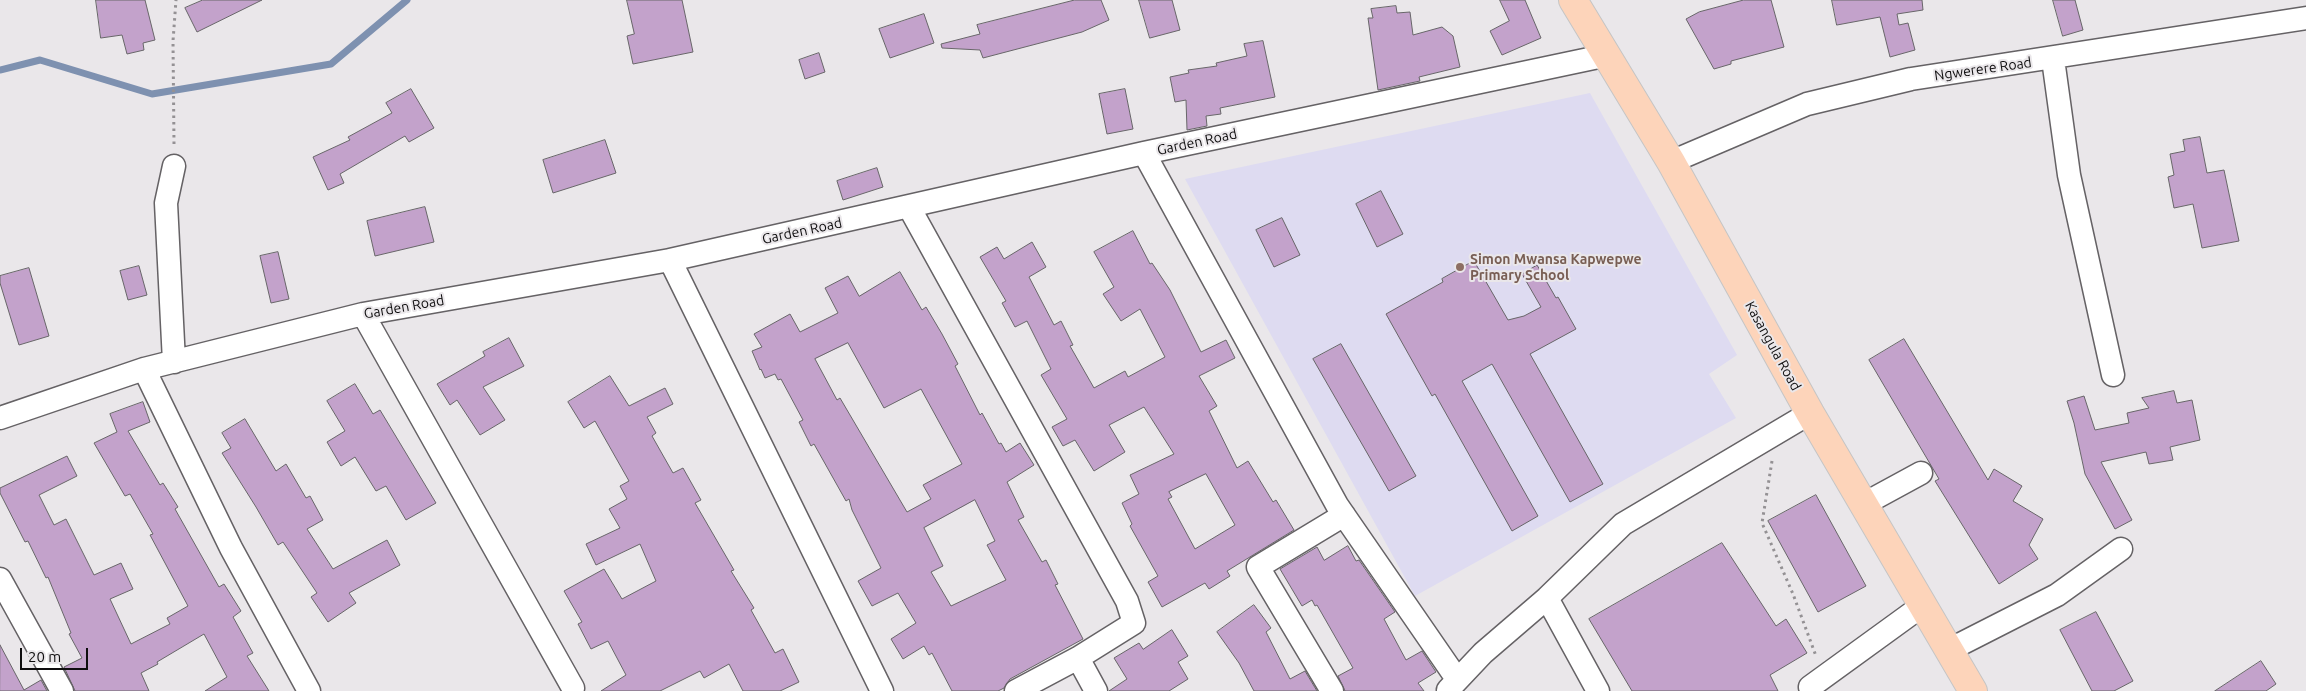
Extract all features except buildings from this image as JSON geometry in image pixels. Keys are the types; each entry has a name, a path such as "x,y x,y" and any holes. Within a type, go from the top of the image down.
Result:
{"main road":[{"name":"Kasangula Road","path":"1573,0 1671,162 1810,414 1973,691"}],"street":[{"name":"Ngwerere Road","path":"1671,162 1807,104 1911,79 2053,59 2306,18"},
{"name":"Garden Road","path":"0,418 144,369 363,314 670,260 1144,153 1608,55"},
{"path":"2053,59 2069,175 2113,375"},
{"path":"1144,153 1344,515 1452,685 1483,654 1547,598 1623,524 1810,414"},
{"path":"174,166 166,203 174,362"},
{"path":"909,207 1127,601 1134,623 1078,658 1016,691"},
{"path":"670,260 882,691"},
{"path":"363,314 573,688"},
{"path":"144,369 231,548 309,691"},
{"path":"1864,504 1921,473"},
{"path":"1332,691 1258,567 1344,515"},
{"path":"1949,650 2057,595 2121,550"},
{"path":"0,579 62,691"},
{"path":"1547,598 1598,691"},
{"path":"1810,687 1923,604"},
{"path":"1078,658 1096,691"}],"path":[{"path":"174,166 173,41 176,0"},
{"path":"1775,435 1770,486 1762,523 1794,594 1816,658 1810,687"}],"shaded area":[{"name":"Simon Mwansa Kapwepwe Primary School","path":"1590,93 1737,355 1709,374 1736,418 1415,596 1185,179"}],"waterway":[{"path":"0,70 40,60 152,94 331,64 407,0"}],"place":[{"name":"Simon Mwansa Kapwepwe Primary School","path":"1460,267"}]}
